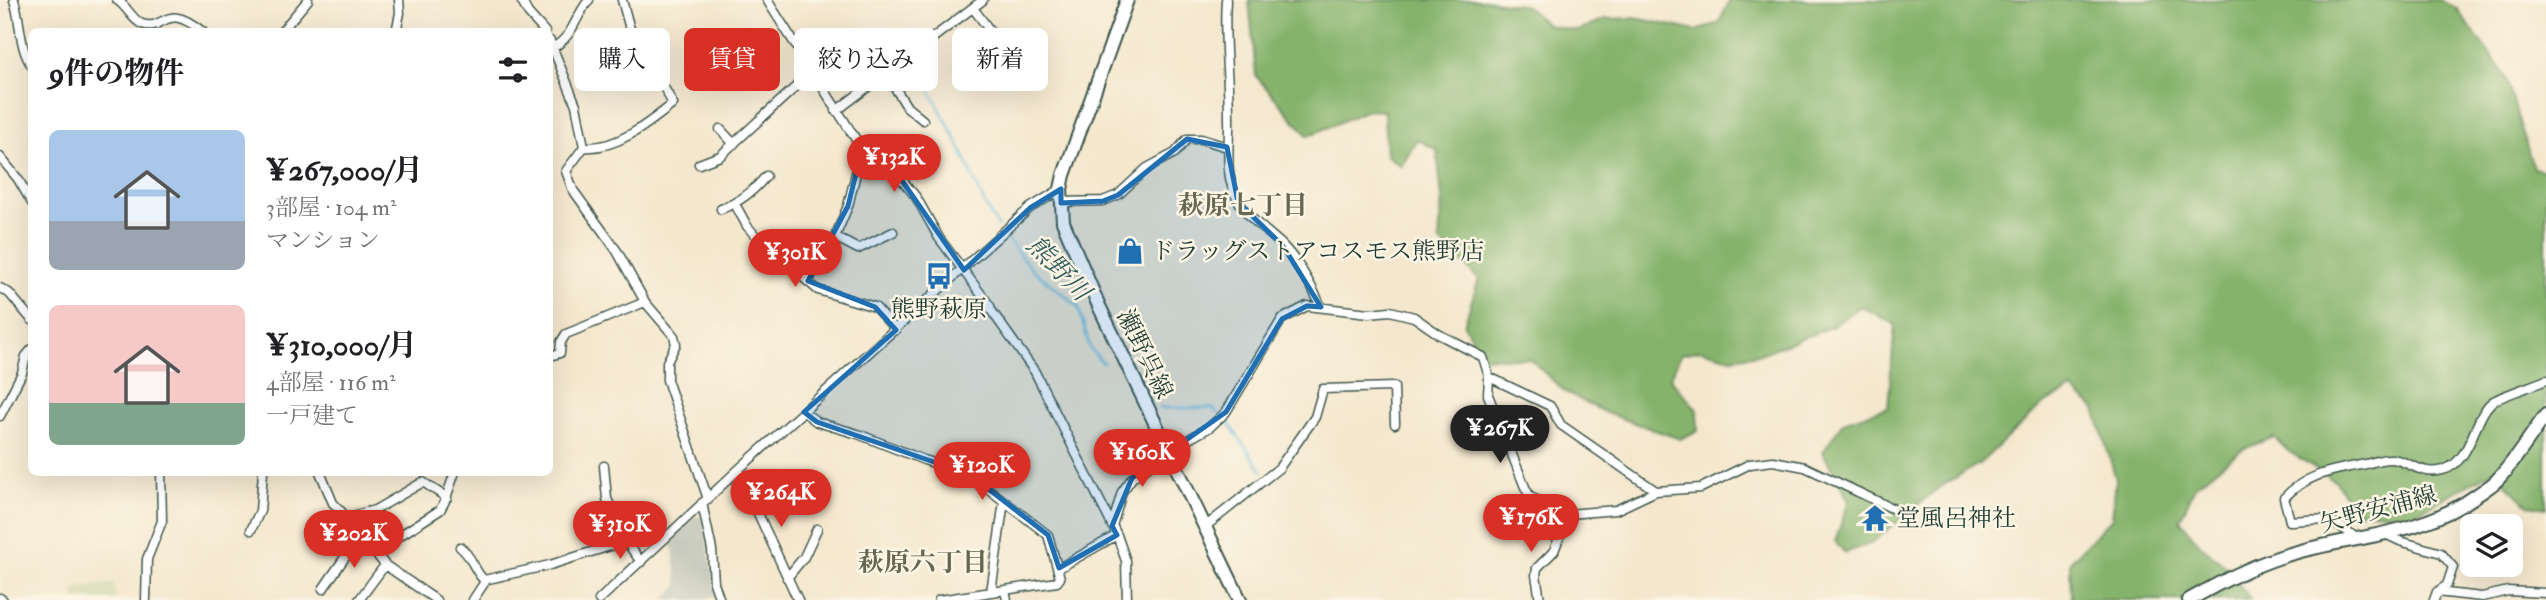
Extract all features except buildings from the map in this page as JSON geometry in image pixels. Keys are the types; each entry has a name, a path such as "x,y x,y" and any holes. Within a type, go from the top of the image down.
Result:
{"main road":[{"path":"1061,196 1084,116 1127,0"},
{"name":"瀬野呉線","path":"1061,196 1063,222 1098,306 1240,600"},
{"name":"矢野安浦線","path":"2189,600 2218,583 2259,565 2298,552 2385,534 2436,519 2465,504 2498,480 2546,415"}],"street":[{"path":"14,0 20,18 24,56 28,61"},
{"path":"117,0 143,24 152,25 168,16 184,16 198,28"},
{"path":"284,28 308,0"},
{"path":"397,28 399,0"},
{"path":"521,0 541,28"},
{"path":"553,43 573,30 589,0"},
{"path":"584,147 594,148 614,142 645,125 673,104 653,67 633,40 622,0"},
{"path":"767,0 794,43"},
{"path":"938,35 983,0"},
{"path":"1226,0 1224,26 1230,120 1227,147 1230,178 1238,202 1283,246 1309,280 1321,307"},
{"path":"973,8 988,28"},
{"path":"553,49 576,105 584,147 568,167 567,176 579,199 617,251 645,302 674,336 676,344 667,362 667,380 705,501 714,583 720,600"},
{"path":"699,164 720,156 794,89"},
{"path":"824,91 862,149 898,175 916,197 939,238 1035,372 1117,535 1126,561 1127,600"},
{"path":"836,111 864,91"},
{"path":"897,91 907,107 923,120"},
{"path":"720,129 734,144"},
{"path":"599,600 738,470 1030,208 1061,196 1103,201 1118,195 1147,168 1175,153 1187,139 1200,139 1227,147"},
{"path":"808,281 835,237 848,206 862,149"},
{"path":"0,157 28,196"},
{"path":"721,209 735,204 756,188 766,176"},
{"path":"735,204 747,226 761,242 818,290 875,307 896,330"},
{"path":"835,237 858,249 893,232"},
{"path":"0,288 9,293 28,315"},
{"path":"553,355 560,353 561,342 566,334 645,302"},
{"path":"1112,526 1122,492 1132,478 1168,451 1210,426 1226,412 1282,319 1307,306 1369,313 1390,311 1415,317 1440,335 1483,357 1489,377 1488,396 1530,497 1568,514 1616,510 1656,491 1701,488 1750,464 1773,461 1805,467 1900,513"},
{"path":"0,416 22,373 28,354"},
{"path":"1489,377 1550,405 1561,425 1656,491"},
{"path":"2356,538 2336,522 2325,519 2290,521 2284,498 2293,488 2321,472 2378,460 2394,459 2419,471 2441,471 2463,454 2493,401 2546,380"},
{"path":"1206,526 1279,468 1315,416 1323,389 1394,387 1395,424"},
{"path":"804,412 817,422 969,474 1048,535 1059,568 1060,578 1057,582 939,600"},
{"path":"604,466 607,499 626,541 641,562"},
{"path":"738,470 798,600"},
{"path":"146,600 147,559 162,521 161,476"},
{"path":"251,530 260,511 263,476"},
{"path":"322,476 333,503 385,565 436,600"},
{"path":"347,517 375,510 423,482 424,476"},
{"path":"374,552 440,510 454,476"},
{"path":"423,482 447,498"},
{"path":"991,592 1004,501"},
{"path":"1539,600 1536,575 1538,568 1554,551 1568,514"},
{"path":"787,578 804,557 817,529"},
{"path":"323,589 361,534"},
{"path":"2385,534 2441,552 2453,567 2447,585 2435,596"},
{"path":"1059,568 1117,535"},
{"path":"473,600 486,580 550,565 626,541"},
{"path":"460,547 470,555 478,574 486,580"},
{"path":"359,600 385,565"},
{"path":"1005,590 1007,600"},
{"path":"2435,596 2482,597 2508,591 2546,593"}],"highlighted area":[{"path":"1187,139 1227,147 1238,202 1283,246 1321,307 1307,306 1282,319 1226,412 1132,478 1112,526 1117,535 1059,568 1048,535 969,474 817,422 804,412 896,330 875,307 808,281 848,206 862,149 898,175 964,270 1030,208 1061,189 1061,203 1103,201 1118,195"}],"shaded area":[{"path":"696,516 703,518 717,596 699,600 670,600 666,597 678,586 673,548 667,542"},
{"path":"114,583 116,600 75,600 74,588"}],"green space":[{"path":"1249,0 1485,0 1526,6 1547,25 1577,31 1606,19 1636,18 1696,31 1719,23 1730,0 2440,0 2457,9 2505,75 2533,168 2546,171 2546,508 2528,505 2493,471 2413,515 2353,511 2337,482 2288,451 2274,437 2241,450 2195,486 2180,520 2200,545 2223,564 2251,600 2071,600 2070,562 2112,518 2116,479 2095,409 2072,389 2043,404 1980,463 1937,489 1873,542 1845,553 1835,541 1849,501 1823,452 1843,422 1888,407 1895,324 1861,306 1833,326 1760,354 1731,358 1701,350 1681,354 1670,378 1697,410 1698,431 1680,439 1606,413 1565,392 1530,359 1483,357 1464,325 1479,279 1439,241 1442,198 1437,150 1417,139 1401,166 1386,155 1384,111 1367,110 1308,136 1256,76"}],"waterway":[{"name":"熊野川","path":"930,91 998,227"},
{"name":"熊野川","path":"1005,237 1033,270 1078,306 1090,348 1103,363"},
{"name":"熊野川","path":"1160,408 1211,408 1219,413"},
{"name":"熊野川","path":"1226,419 1262,471"}],"place":[{"name":"ドラッグストアコスモス熊野店","path":"1130,251"},
{"name":"熊野萩原","path":"939,276"},
{"name":"堂風呂神社","path":"1875,518"}],"district":[{"name":"萩原七丁目","path":"1243,205"},
{"name":"萩原六丁目","path":"923,562"}]}
